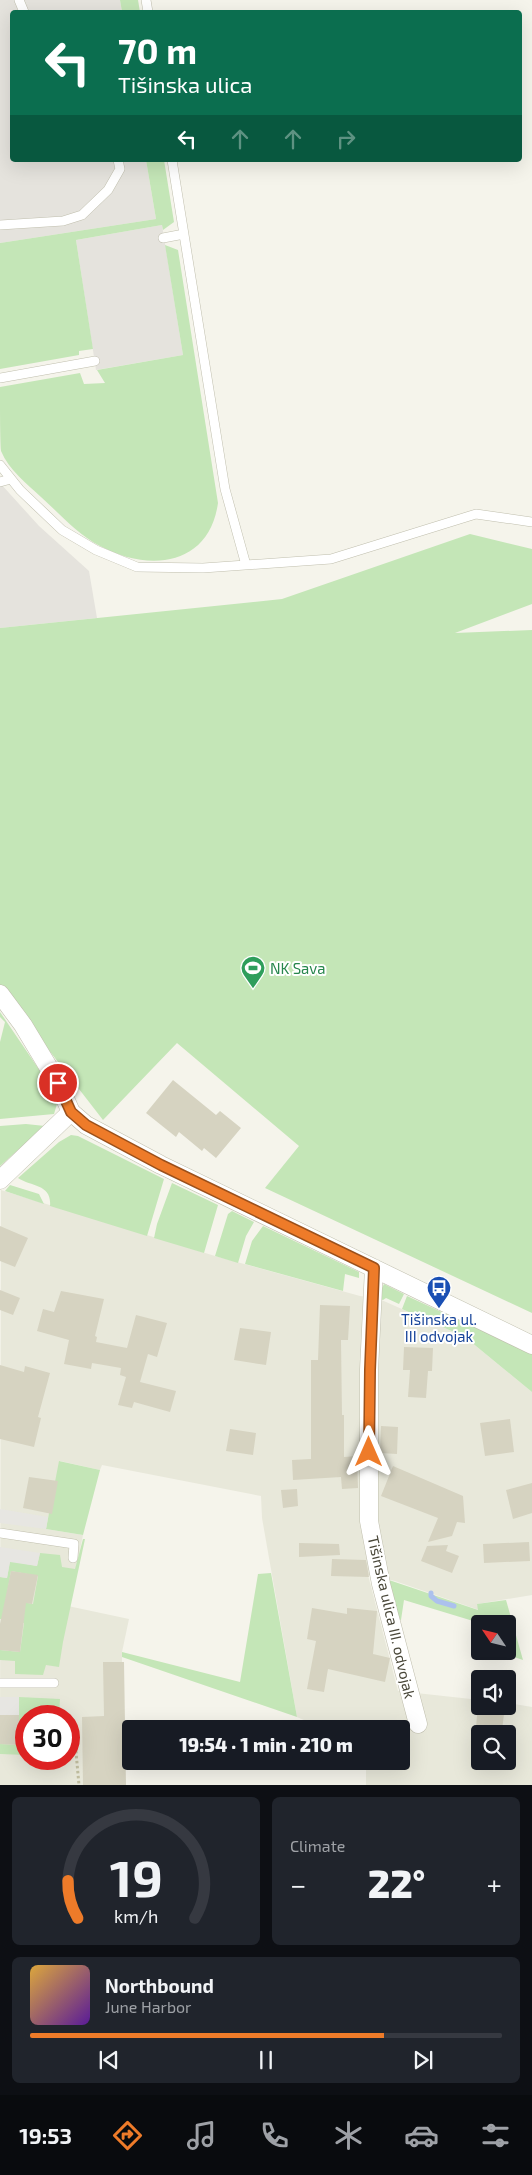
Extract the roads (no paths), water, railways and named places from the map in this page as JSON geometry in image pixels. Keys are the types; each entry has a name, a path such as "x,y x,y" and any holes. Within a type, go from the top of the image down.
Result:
{"street":[{"path":"0,994 23,1025 58,1083 71,1112 86,1125 161,1165 532,1345"},
{"path":"0,1180 71,1112"},
{"name":"Tišinska ulica III. odvojak","path":"374,1268 369,1388 370,1521 380,1584 418,1724"}],"lane":[{"path":"0,226 64,221 82,215 108,190 120,170 118,162"},
{"path":"172,162 225,489 246,565"},
{"path":"163,238 184,234"},
{"path":"0,378 95,361"},
{"path":"0,465 20,490 62,530 96,550 137,568 203,568 331,559 476,514 532,522"},
{"path":"0,482 11,479"},
{"path":"0,1533 74,1544 73,1558"},
{"path":"0,1682 54,1683"}],"waterway":[{"path":"431,1593 431,1596 437,1601 454,1606"}],"place":[{"name":"NK Sava","path":"253,989"},
{"name":"Tišinska ul. III odvojak","path":"439,1309"}]}
